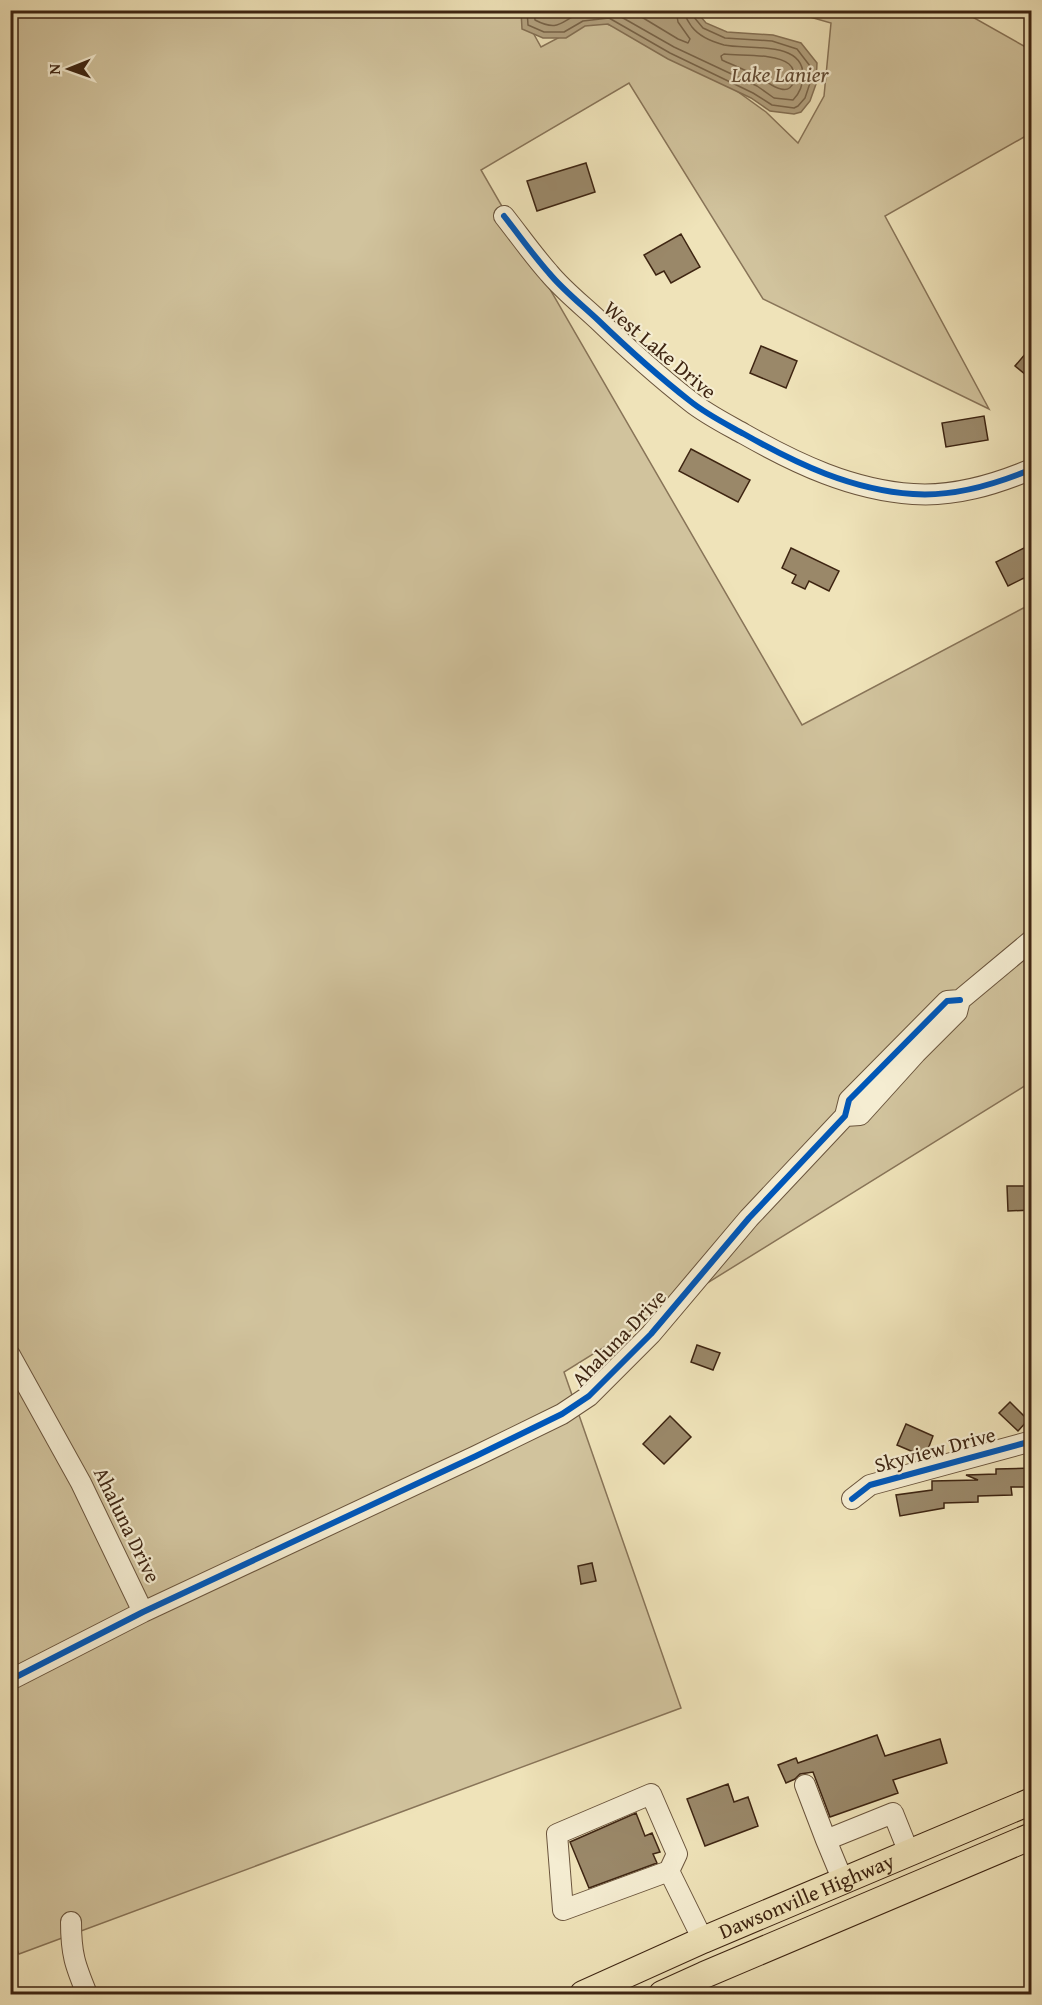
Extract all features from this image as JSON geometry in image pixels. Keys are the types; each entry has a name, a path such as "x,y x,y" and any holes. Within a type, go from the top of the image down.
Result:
{"main road":[{"name":"Dawsonville Highway","path":"583,1995 703,1940 1032,1801"},
{"name":"Dawsonville Highway","path":"662,1995 1032,1836"}],"street":[{"name":"West Lake Drive","path":"504,216 550,274 621,342 692,402 755,441 801,465 843,481 883,491 915,494 978,489 1032,469"},
{"name":"Ahaluna Drive","path":"10,1355 81,1483 143,1612 476,1456 562,1413 589,1396 651,1334 749,1218 845,1116 860,1115 957,1012 960,1000 1032,940"},
{"name":"Skyview Drive","path":"852,1499 870,1485 1032,1441"},
{"path":"10,1680 143,1612"},
{"path":"805,1785 843,1881"},
{"path":"651,1794 677,1854 669,1871 562,1910 557,1834 651,1794"},
{"path":"826,1840 893,1813 909,1853"},
{"path":"669,1871 703,1940"},
{"path":"70,1922 74,1962 87,1995"}],"shaded area":[{"path":"11,11 521,11 541,47 594,19 687,55 766,112 798,143 824,96 831,23 789,11 962,11 1031,50 1031,133 885,216 989,409 763,299 629,83 481,170 802,725 1031,604 1031,1082 564,1372 681,1708 19,1954 11,1937"}],"water":[{"name":"Lake Lanier","path":"521,11 696,11 706,23 727,32 773,35 801,43 817,63 816,84 810,101 801,112 794,114 770,111 751,98 668,59 608,24 585,26 566,38 543,38 522,29"}],"building":[{"path":"586,163 595,192 537,211 527,181"},
{"path":"681,234 700,267 671,283 664,271 656,275 644,255"},
{"path":"761,346 797,361 786,388 750,373"},
{"path":"1032,346 1032,380 1015,366"},
{"path":"984,416 988,440 946,447 942,423"},
{"path":"691,449 750,480 738,502 679,471"},
{"path":"1032,544 1032,574 1008,586 996,562"},
{"path":"791,548 839,571 829,591 809,581 805,589 792,583 796,575 782,568"},
{"path":"1007,1186 1032,1186 1032,1210 1008,1211"},
{"path":"697,1345 720,1353 713,1370 691,1362"},
{"path":"1010,1402 1028,1420 1018,1431 999,1413"},
{"path":"670,1416 691,1437 664,1464 643,1444"},
{"path":"906,1424 933,1436 925,1457 897,1445"},
{"path":"1032,1468 1032,1487 1011,1487 1012,1495 978,1496 978,1502 944,1503 944,1508 900,1516 896,1495 932,1490 932,1481 978,1480 966,1475 996,1474 996,1469"},
{"path":"592,1563 596,1581 581,1584 578,1566"},
{"path":"877,1735 885,1756 940,1739 947,1763 893,1780 898,1793 830,1817 813,1772 800,1774 786,1783 778,1765 796,1758 798,1763"},
{"path":"728,1784 734,1802 748,1797 758,1826 705,1846 687,1799"},
{"path":"636,1813 645,1836 652,1833 660,1852 653,1854 657,1863 589,1888 570,1842"}],"cycle path":[{"path":"504,216 560,285 654,372 723,423 784,455 847,481 890,492 913,494 944,494 974,489 1032,469"},
{"path":"10,1680 143,1612 562,1414 589,1396 651,1334 749,1218 845,1116 849,1100 947,1001 960,1000"},
{"path":"852,1499 870,1485 1032,1441"}]}
